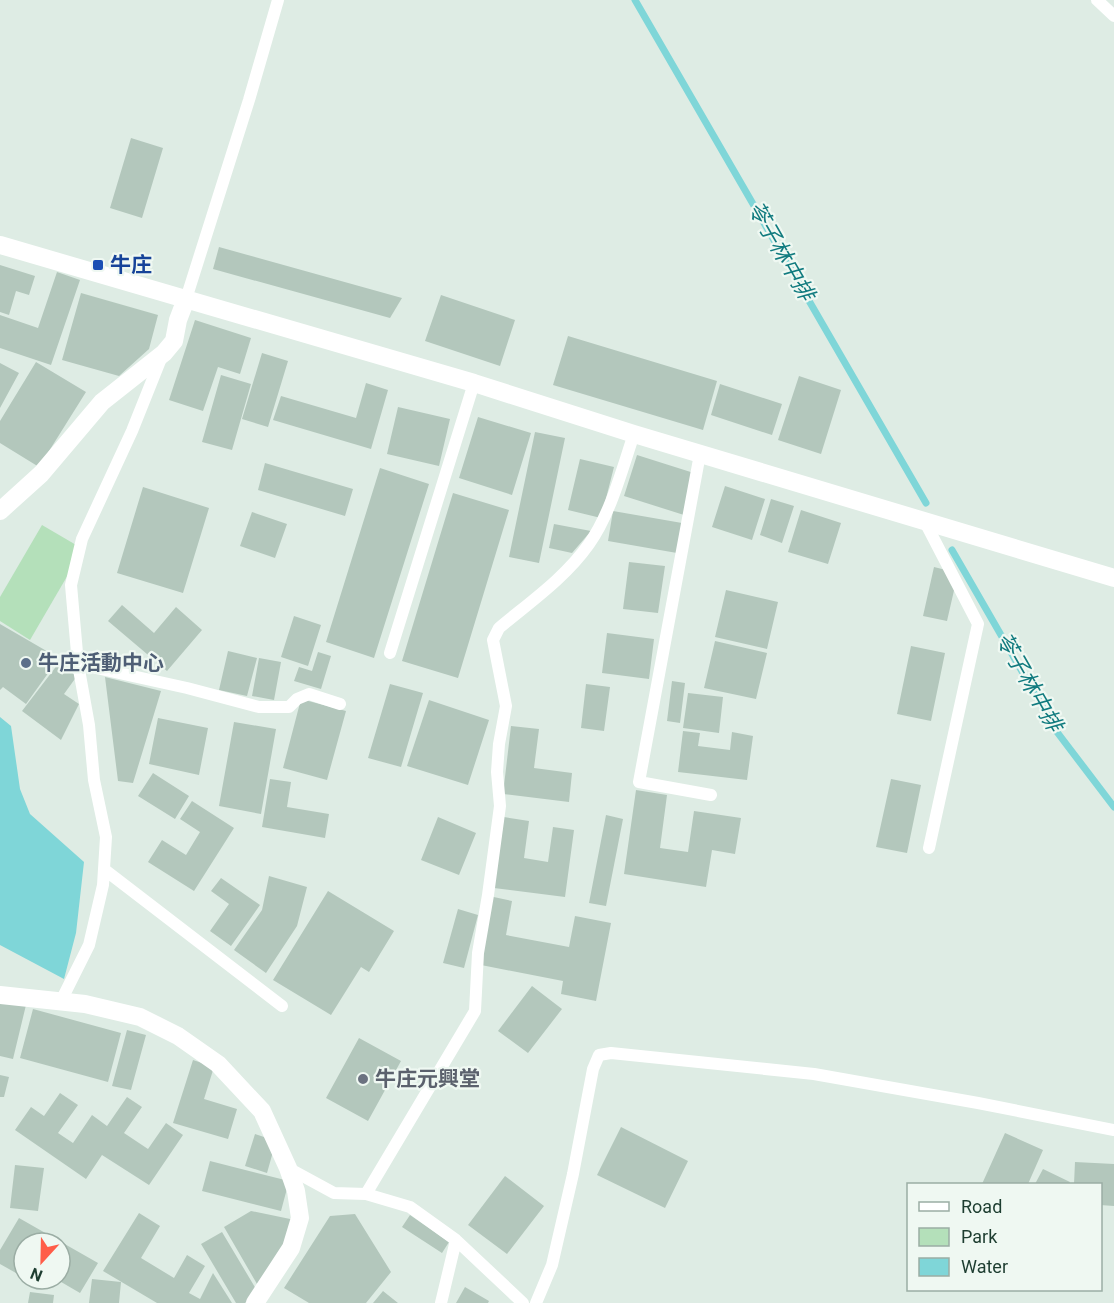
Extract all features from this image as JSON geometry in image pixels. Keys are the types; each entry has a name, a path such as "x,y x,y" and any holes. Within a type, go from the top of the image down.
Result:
{"street":[{"path":"0,244 474,382 634,434 1114,578"},
{"path":"0,511 41,474 102,402 164,352 174,341 186,298"},
{"path":"0,995 85,1004 140,1017 178,1036 218,1064 262,1112 288,1168 296,1191 300,1218 291,1248 255,1303"}],"lane":[{"path":"186,298 278,0"},
{"path":"1097,0 1114,16"},
{"path":"61,1001 88,945 104,885 106,837 94,780 89,726 78,664 71,585 82,539 127,441 164,352"},
{"path":"390,653 474,382"},
{"path":"366,1194 475,1011 478,953 500,806 497,772 499,744 506,706 493,640 499,628 565,573 590,543 610,506 634,434"},
{"path":"700,454 639,782 711,795"},
{"path":"925,522 978,624 929,848"},
{"path":"78,664 187,688 259,707 289,707 297,699 309,694 340,704"},
{"path":"105,870 282,1006"},
{"path":"536,1303 552,1265 573,1174 593,1069 599,1055 611,1053 814,1074 1114,1130"},
{"path":"288,1168 334,1193 366,1194 410,1207 456,1240 523,1303"},
{"path":"441,1303 456,1240"}],"green space":[{"path":"42,525 83,549 30,640 0,621 0,597"}],"water":[{"path":"0,717 11,726 20,789 30,814 84,862 76,933 64,979 0,945"}],"building":[{"path":"131,138 163,148 142,218 110,208"},
{"path":"219,247 402,298 390,318 213,269"},
{"path":"0,265 35,276 29,295 16,291 9,315 0,312"},
{"path":"57,272 80,280 51,365 0,348 0,315 38,328"},
{"path":"81,293 158,315 149,349 119,376 62,360"},
{"path":"441,295 515,320 500,366 425,341"},
{"path":"195,320 251,338 240,374 218,367 203,411 169,400"},
{"path":"568,336 717,381 703,430 553,385"},
{"path":"262,353 288,361 268,427 242,419"},
{"path":"36,362 86,392 39,467 0,443 0,421"},
{"path":"0,363 19,373 0,408"},
{"path":"221,375 251,384 232,450 202,442"},
{"path":"799,376 841,390 821,454 778,440"},
{"path":"366,383 388,390 371,449 273,420 281,396 356,418"},
{"path":"720,384 782,404 772,435 711,415"},
{"path":"398,407 450,419 439,466 387,454"},
{"path":"478,417 531,433 512,495 459,478"},
{"path":"535,432 565,438 539,563 509,557"},
{"path":"637,455 697,474 684,515 624,496"},
{"path":"580,459 614,467 601,518 568,510"},
{"path":"265,463 353,489 345,516 258,490"},
{"path":"380,468 429,484 374,658 326,642"},
{"path":"725,486 765,499 752,540 712,527"},
{"path":"143,487 209,508 183,593 117,573"},
{"path":"453,493 509,510 458,678 402,661"},
{"path":"771,499 794,506 782,543 760,535"},
{"path":"801,510 841,523 828,564 788,552"},
{"path":"613,511 682,523 677,553 608,541"},
{"path":"252,512 287,524 275,558 240,546"},
{"path":"554,524 591,531 572,553 549,548"},
{"path":"629,562 665,566 658,613 623,609"},
{"path":"934,567 958,573 947,621 923,616"},
{"path":"726,590 778,602 767,649 715,637"},
{"path":"122,605 154,633 176,607 202,630 167,671 108,621"},
{"path":"294,616 321,625 308,666 281,657"},
{"name":"牛庄活動中心","path":"0,624 50,653 50,662 54,665 26,704 3,687 0,690"},
{"path":"607,633 654,639 649,679 602,673"},
{"path":"715,641 767,653 756,699 704,688"},
{"path":"911,646 945,653 931,721 897,714"},
{"path":"228,651 257,658 247,696 219,690"},
{"path":"318,652 331,656 321,689 294,681 299,667 312,671"},
{"path":"259,658 281,662 274,700 252,696"},
{"path":"58,664 77,676 64,694 79,704 61,740 22,711"},
{"path":"105,677 161,691 133,783 118,781"},
{"path":"672,681 685,683 680,723 667,721"},
{"path":"390,684 423,693 401,767 368,758"},
{"path":"586,684 610,687 604,731 581,728"},
{"path":"688,693 723,697 719,733 683,728"},
{"path":"301,699 346,711 327,780 283,768"},
{"path":"429,700 489,720 468,785 407,766"},
{"path":"158,718 208,728 199,775 149,764"},
{"path":"234,722 276,729 261,814 219,806"},
{"path":"511,726 539,729 534,768 572,773 569,802 503,794"},
{"path":"683,731 700,733 698,746 730,750 732,732 753,736 747,780 678,772"},
{"path":"153,773 189,796 175,819 138,796"},
{"path":"270,779 291,782 287,807 329,814 325,838 262,827"},
{"path":"891,779 921,785 907,853 876,847"},
{"path":"636,790 667,795 660,848 688,852 694,811 741,818 735,854 712,850 706,887 624,874"},
{"path":"192,801 234,828 194,891 148,862 162,840 186,855 200,832 180,819"},
{"path":"606,815 623,819 606,906 589,903"},
{"path":"438,817 476,833 459,875 421,860"},
{"path":"504,817 529,821 524,858 548,862 553,827 574,830 565,897 494,888"},
{"path":"269,876 307,887 297,926 266,973 234,950 262,910"},
{"path":"221,878 260,905 231,946 210,931 229,904 211,891"},
{"path":"328,891 394,931 369,972 361,967 331,1015 273,980"},
{"path":"489,896 512,901 506,935 569,947 575,916 611,923 596,1001 561,994 563,981 476,964"},
{"path":"458,909 478,915 464,968 443,963"},
{"path":"532,986 562,1009 528,1053 498,1031"},
{"path":"0,999 26,1005 13,1059 0,1056"},
{"path":"33,1009 121,1033 108,1082 20,1058"},
{"path":"127,1030 146,1035 131,1090 112,1086"},
{"name":"牛庄元興堂","path":"359,1038 401,1061 368,1121 326,1098"},
{"path":"193,1060 214,1067 204,1099 237,1109 228,1139 173,1123"},
{"path":"0,1075 9,1077 4,1097 0,1097"},
{"path":"60,1093 78,1105 58,1133 73,1143 92,1115 107,1126 127,1097 142,1107 124,1133 148,1149 166,1123 183,1135 149,1185 102,1155 86,1179 15,1130 31,1107 44,1116"},
{"path":"621,1127 688,1161 665,1208 597,1175"},
{"path":"1005,1133 1043,1150 1028,1183 982,1183"},
{"path":"255,1134 276,1141 267,1173 245,1166"},
{"path":"210,1161 289,1181 281,1211 202,1191"},
{"path":"1075,1162 1114,1164 1114,1206 1102,1205 1102,1183 1074,1183"},
{"path":"15,1165 44,1168 38,1211 10,1208"},
{"path":"1043,1169 1070,1182 1070,1183 1036,1183"},
{"path":"505,1176 544,1206 507,1254 468,1225"},
{"path":"251,1211 295,1220 276,1262 257,1284 224,1227"},
{"path":"139,1213 160,1226 141,1258 174,1278 187,1255 205,1266 189,1293 200,1299 213,1273 232,1303 157,1303 103,1271"},
{"path":"355,1214 391,1272 366,1303 309,1303 284,1288 330,1216"},
{"path":"410,1215 449,1242 442,1253 402,1227"},
{"path":"19,1218 42,1231 12,1231 12,1271 0,1264 0,1250"},
{"path":"222,1232 256,1289 245,1303 236,1303 201,1244"},
{"path":"72,1248 98,1263 80,1293 72,1288"},
{"path":"92,1279 121,1282 119,1303 89,1303"},
{"path":"465,1287 489,1301 488,1303 456,1303"},
{"path":"383,1291 398,1303 373,1303"},
{"path":"30,1292 54,1295 53,1303 28,1303"}],"waterway":[{"name":"苓子林中排","path":"635,0 926,503"},
{"name":"苓子林中排","path":"952,550 1057,732 1114,807"}],"place":[{"name":"牛庄","path":"98,265"},
{"name":"牛庄活動中心","path":"26,663"},
{"name":"牛庄元興堂","path":"363,1079"}]}
